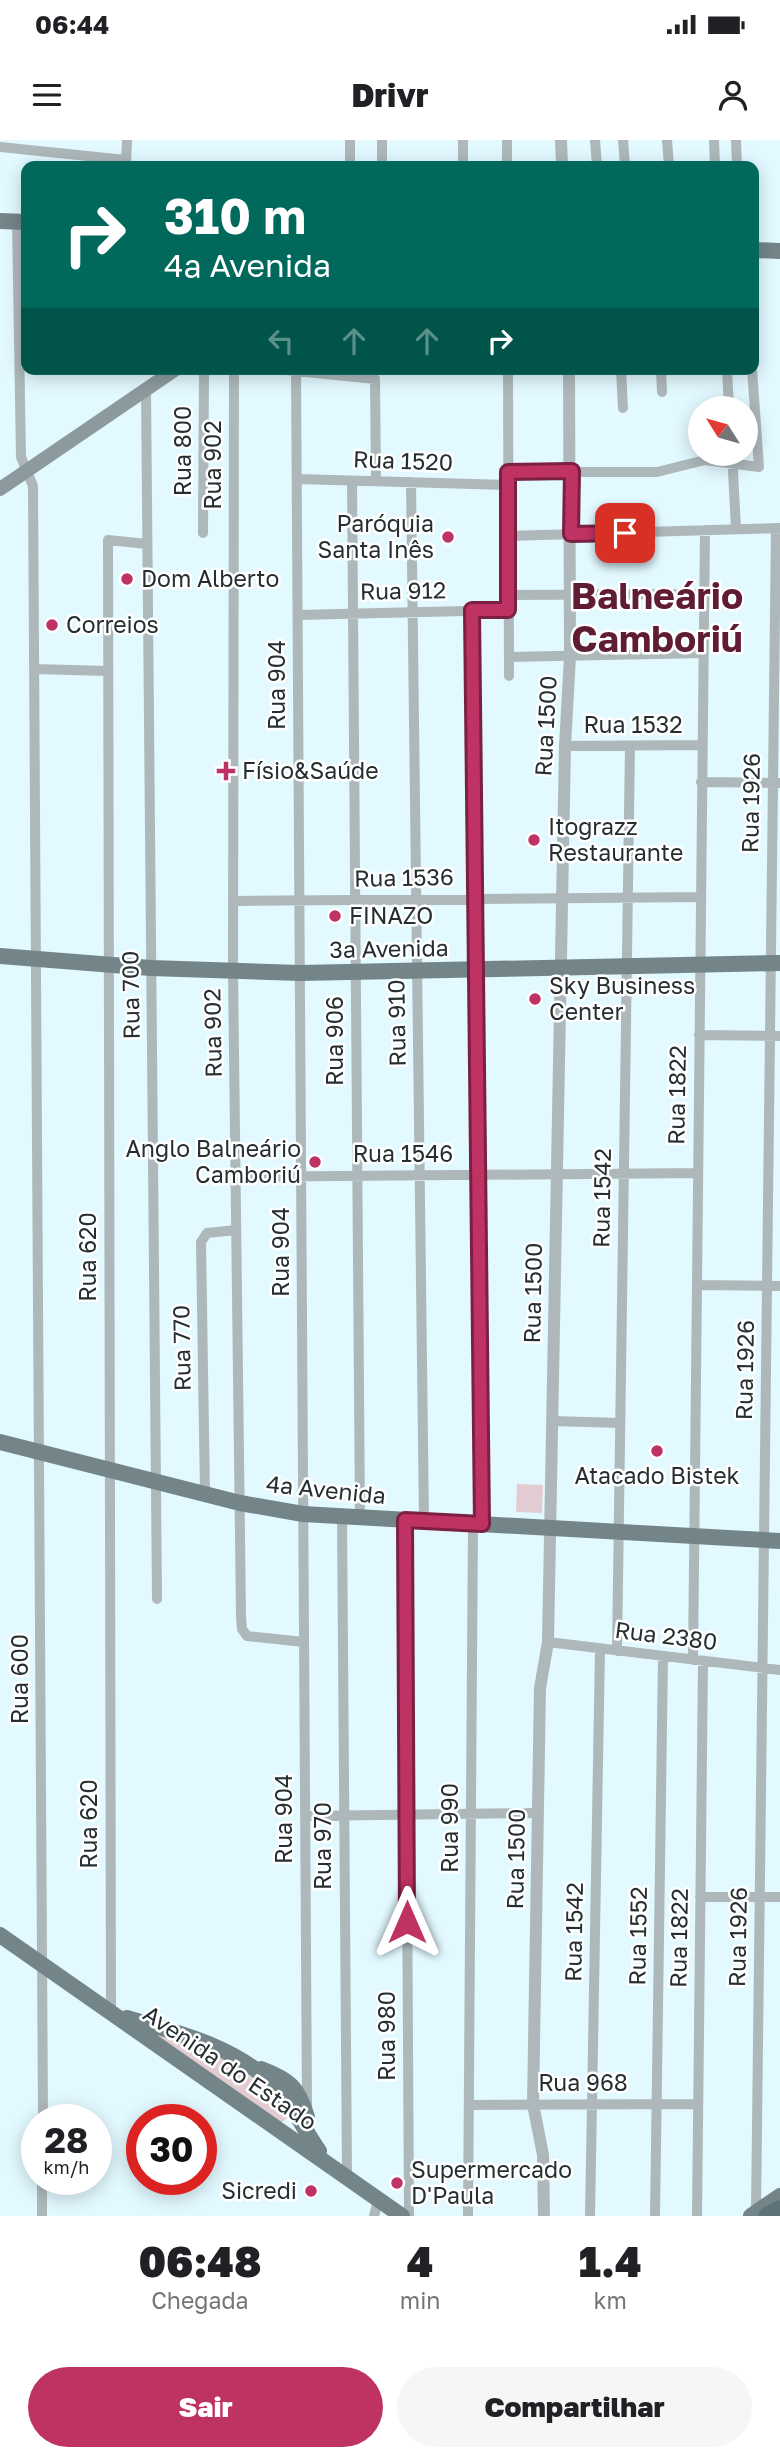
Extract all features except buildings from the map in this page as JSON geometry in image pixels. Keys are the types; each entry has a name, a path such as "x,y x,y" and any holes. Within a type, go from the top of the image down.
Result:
{"highway":[{"path":"758,2215 780,2210"}],"main road":[{"path":"0,221 21,222"},
{"path":"759,250 780,251"},
{"path":"0,489 167,375"},
{"name":"3ª Avenida","path":"0,956 151,968 300,974 775,963"},
{"name":"4ª Avenida","path":"0,1442 240,1503 303,1514 772,1541"},
{"name":"Avenida do Estado","path":"0,1935 379,2197 402,2216"},
{"name":"Avenida do Estado","path":"111,2013 190,2037 239,2060 275,2087 307,2125 324,2159"},
{"path":"758,2215 780,2196"}],"street":[{"path":"126,161 127,140"},
{"path":"350,140 350,161"},
{"path":"382,140 382,161"},
{"path":"463,140 463,161"},
{"path":"507,140 507,161"},
{"path":"561,140 562,161"},
{"path":"595,140 597,161"},
{"path":"623,140 625,161"},
{"path":"667,140 668,161"},
{"path":"714,140 716,161"},
{"path":"736,140 737,161"},
{"path":"0,147 110,161"},
{"name":"Rua 600","path":"21,375 21,457 33,486 43,2104"},
{"name":"Rua 800","path":"203,533 204,375"},
{"name":"Rua 902","path":"234,375 233,972 242,1629 247,1636 255,1639 304,1642"},
{"name":"Rua 904","path":"296,375 307,2125"},
{"path":"336,375 375,379 376,481"},
{"path":"508,375 509,676"},
{"name":"Rua 1500","path":"544,2216 543,2155 533,2104 540,1688 548,1642 560,968 565,746 570,656 572,471 569,375"},
{"path":"621,375 623,408"},
{"path":"662,375 663,392"},
{"path":"727,375 728,396"},
{"path":"752,375 754,396"},
{"name":"Rua 700","path":"146,390 157,1599"},
{"path":"756,466 759,467 758,453"},
{"path":"508,472 657,472 688,464"},
{"path":"732,466 736,529"},
{"name":"Rua 1520","path":"297,479 508,485"},
{"name":"Rua 906","path":"352,481 360,1518"},
{"name":"Rua 910","path":"411,482 424,1521"},
{"path":"508,536 778,528"},
{"name":"Rua 1926","path":"758,2215 762,1669 772,1541 767,1286 775,1036 778,528"},
{"name":"Rua 1822","path":"697,2216 701,1897 695,1536 705,530"},
{"name":"Rua 620","path":"111,2013 108,540 147,544"},
{"path":"508,595 704,594"},
{"name":"Rua 990","path":"468,2216 471,1814 478,1524 478,1175 472,610"},
{"name":"Rua 912","path":"298,615 508,610"},
{"path":"509,657 704,653"},
{"path":"34,670 108,671"},
{"name":"Rua 1532","path":"565,746 702,745"},
{"name":"Rua 1542","path":"617,1651 630,746"},
{"path":"701,782 776,783"},
{"name":"Rua 1536","path":"233,901 700,897"},
{"path":"699,1035 775,1036"},
{"name":"Rua 1546","path":"235,1177 698,1173"},
{"name":"Rua 770","path":"205,1494 201,1242 207,1233 236,1230"},
{"path":"698,1285 780,1286"},
{"path":"552,1421 620,1423"},
{"name":"Rua 970","path":"342,1517 347,2175"},
{"name":"Rua 980","path":"405,1520 409,2216"},
{"name":"Rua 2380","path":"548,1642 780,1670"},
{"name":"Rua 1542","path":"590,2216 600,1648"},
{"name":"Rua 1552","path":"655,2216 663,1656"},
{"path":"305,1816 538,1813"},
{"path":"701,1897 780,1897"},
{"name":"Rua 968","path":"469,2105 698,2104"},
{"path":"42,2195 42,2216"},
{"path":"374,2216 379,2197"}],"shaded area":[{"path":"517,1484 543,1485 542,1513 516,1512"},
{"path":"146,2031 207,2051 239,2068 288,2111 287,2118 281,2123"}],"place":[{"name":"Paróquia Santa Inês","path":"448,537"},
{"name":"Dom Alberto","path":"127,579"},
{"name":"Correios","path":"52,625"},
{"name":"Físio&Saúde","path":"226,771"},
{"name":"Itograzz Restaurante","path":"534,840"},
{"name":"FINAZO","path":"335,916"},
{"name":"Sky Business Center","path":"535,999"},
{"name":"Anglo Balneário Camboriú","path":"315,1162"},
{"name":"Atacado Bistek","path":"657,1451"},
{"name":"Supermercado D'Paula","path":"397,2183"},
{"name":"Sicredi","path":"311,2191"}],"district":[{"name":"Balneário Camboriú","path":"657,618"}],"route":[{"path":"407,1922 405,1520 482,1524 472,610 508,610 508,472 572,471 571,534 625,533"}]}
